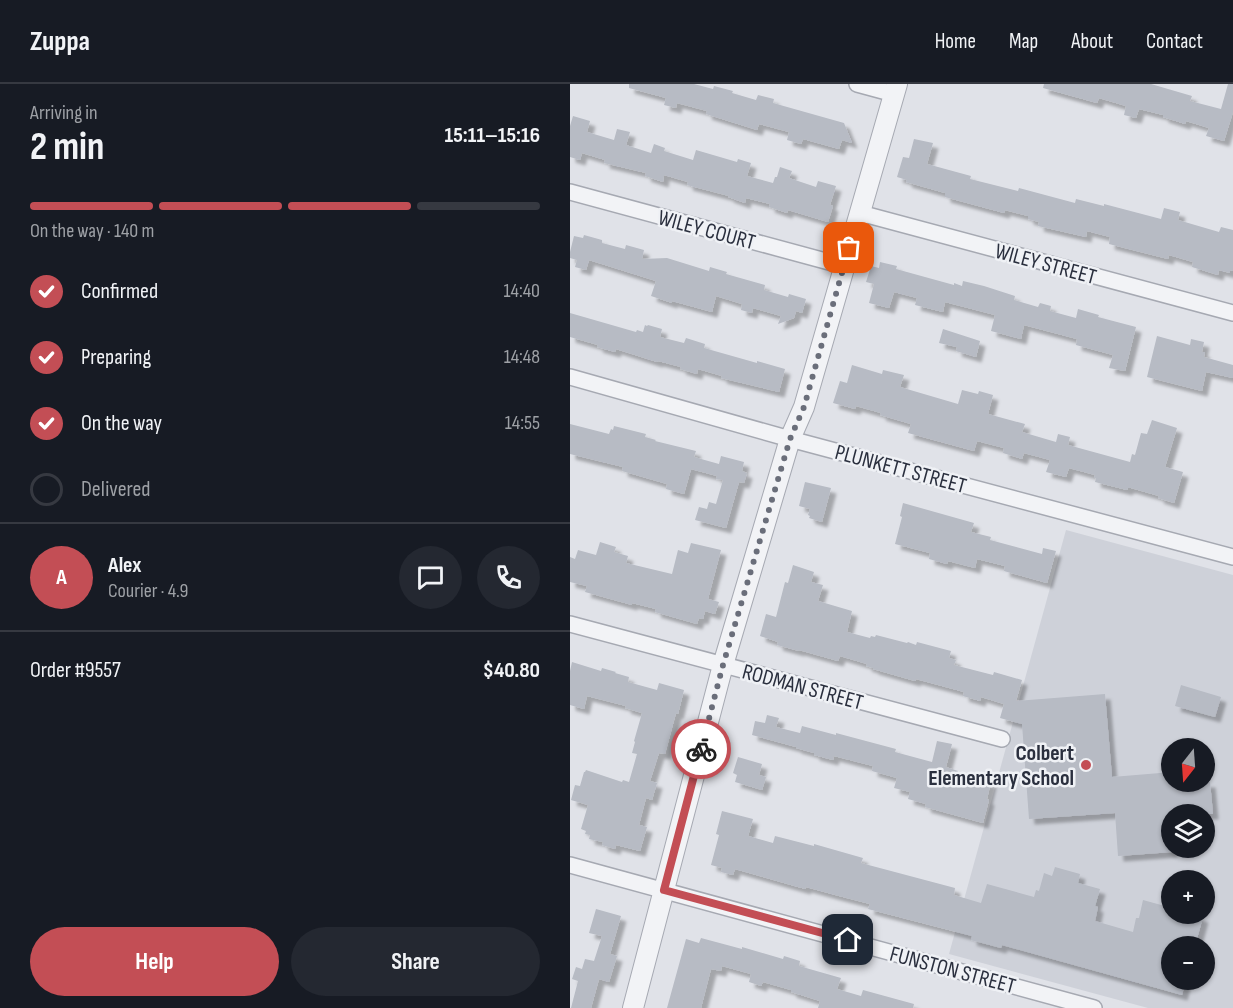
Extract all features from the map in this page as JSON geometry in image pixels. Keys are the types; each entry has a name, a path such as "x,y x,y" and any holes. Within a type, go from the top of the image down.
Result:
{"street":[{"path":"633,1008 723,665 790,439 804,407 895,89 857,84"},
{"name":"WILEY COURT","path":"570,192 844,266"},
{"name":"WILEY STREET","path":"860,213 1233,314"},
{"name":"PLUNKETT STREET","path":"570,377 790,439 1233,557"},
{"name":"RODMAN STREET","path":"570,624 1002,739"},
{"name":"FUNSTON STREET","path":"570,865 1094,1008"}],"shaded area":[{"name":"Colbert Elementary School","path":"1066,530 1233,575 1233,1008 1148,1008 949,954"}],"building":[{"path":"629,84 694,84 713,89 714,86 756,100 758,95 774,99 773,103 844,123 852,143 842,140 839,149 803,139 801,144 787,140 789,132 759,124 757,130 706,114 707,111 677,103 676,108 664,105 666,98 629,88"},
{"path":"1044,84 1151,84 1192,96 1190,101 1221,109 1228,84 1233,84 1233,112 1224,141 1206,136 1209,128 1186,121 1185,124 1139,109 1136,118 1124,115 1126,106 1099,98 1097,103 1043,88"},
{"path":"573,116 590,121 587,132 614,140 617,129 630,132 626,145 651,153 654,144 665,148 664,151 693,160 696,150 737,162 738,159 751,163 747,176 773,183 780,167 792,171 789,178 816,187 818,181 836,186 828,222 788,210 787,213 769,207 770,204 746,198 745,203 729,196 687,185 688,182 664,175 663,182 645,176 646,173 604,163 605,160 582,153 580,160 570,157 570,126"},
{"path":"914,139 933,143 927,164 971,176 970,179 1018,191 1019,188 1075,203 1076,199 1104,206 1104,204 1161,219 1164,208 1180,212 1178,220 1219,232 1221,227 1233,230 1233,271 1230,270 1230,273 1219,270 1218,275 1192,267 1193,262 1169,255 1168,259 1109,244 1110,237 1087,231 1086,237 1038,226 1039,222 1028,219 1028,216 1005,210 1004,213 945,197 945,193 906,182 907,180 897,177 903,157 909,158"},
{"path":"584,235 625,249 626,245 644,250 642,259 667,258 709,271 710,267 765,285 764,290 788,297 789,294 806,299 802,313 796,311 794,318 778,324 781,316 753,308 752,313 741,310 742,304 716,296 712,312 651,296 656,281 589,260 586,270 575,267 577,260 570,258 574,236 583,238"},
{"path":"880,262 897,266 896,269 954,285 954,283 962,286 963,281 984,286 1015,296 1014,300 1038,307 1040,303 1051,306 1050,311 1076,318 1078,309 1136,327 1125,371 1109,368 1113,355 1076,345 1077,339 1024,325 1021,339 991,331 995,315 945,302 943,312 915,305 917,298 894,292 889,308 869,303 874,284 866,282 871,266 879,268"},
{"path":"570,313 636,332 637,330 643,332 645,325 648,325 662,329 660,337 684,343 686,338 705,344 704,348 785,369 779,392 721,378 722,376 698,369 697,374 680,369 681,367 616,349 615,352 570,337"},
{"path":"943,329 980,341 976,357 956,351 957,347 939,343"},
{"path":"1157,336 1190,345 1191,339 1204,342 1202,352 1205,352 1204,357 1233,365 1233,378 1206,372 1202,391 1147,377"},
{"path":"852,365 882,374 883,370 904,375 900,387 958,404 962,390 993,395 988,414 1025,424 1022,432 1056,442 1058,434 1070,437 1068,445 1130,462 1132,454 1135,455 1141,433 1147,434 1152,420 1177,428 1165,467 1183,472 1174,503 1131,488 1127,490 1095,482 1095,475 1069,468 1066,477 1046,472 1050,460 1024,453 1022,459 1003,453 1004,448 977,441 974,451 908,433 911,424 856,406 855,409 833,403 840,381 847,383"},
{"path":"570,424 609,434 614,426 646,434 645,437 655,441 696,451 694,457 719,464 721,456 744,462 742,471 747,473 744,483 739,482 726,528 695,520 699,507 707,509 709,502 716,504 723,480 716,479 717,476 691,469 684,494 666,489 667,484 622,471 623,467 570,454"},
{"path":"805,482 831,488 822,522 809,518 810,509 799,506"},
{"path":"903,503 974,523 971,532 991,537 990,540 1042,554 1043,548 1056,551 1047,583 1004,571 1005,566 977,559 975,568 948,561 947,564 929,559 930,553 895,544"},
{"path":"600,542 616,547 614,552 628,556 626,563 672,574 678,550 688,553 691,543 721,550 708,599 719,602 715,614 705,611 703,619 699,618 697,624 655,612 656,609 585,592 587,586 570,582 570,557 575,559 578,550 596,555"},
{"path":"793,565 814,572 811,582 823,585 818,601 852,611 847,632 870,638 876,635 916,645 917,642 951,651 949,658 956,660 954,665 1022,680 1016,701 1105,694 1112,777 1161,773 1161,792 1211,792 1212,804 1161,804 1161,853 1118,856 1115,813 1029,819 1022,724 1000,718 1004,704 981,697 980,701 963,696 964,692 873,669 866,666 867,664 840,656 838,661 777,645 778,642 760,636 766,614 776,617 785,582 788,583"},
{"path":"572,662 601,671 602,668 616,672 629,677 628,682 657,690 659,683 684,690 665,754 659,753 650,781 657,783 652,800 646,798 639,825 647,827 640,851 616,845 615,849 602,845 603,842 589,839 590,835 585,834 586,831 581,829 588,805 571,800 575,785 580,786 586,770 622,782 623,780 629,782 637,754 632,753 634,741 642,713 625,708 626,706 587,696 584,709 570,705"},
{"path":"1181,685 1221,697 1215,717 1175,706"},
{"path":"767,715 779,718 776,727 800,733 802,726 836,735 836,733 896,749 895,752 932,762 937,741 952,744 946,767 958,773 991,782 983,823 925,807 926,804 908,799 910,792 894,788 897,778 872,771 873,766 834,756 833,760 752,735 755,721 765,723"},
{"path":"738,757 762,764 759,775 766,777 762,790 735,782 737,775 733,773"},
{"path":"722,811 753,819 748,836 773,843 775,836 863,858 861,863 955,888 954,895 981,903 987,884 1034,897 1036,890 1039,891 1044,873 1052,876 1055,867 1080,874 1078,883 1100,889 1095,906 1098,907 1095,921 1133,932 1143,900 1161,905 1161,924 1201,924 1198,936 1161,936 1161,989 1002,945 1001,948 971,940 972,936 868,909 870,904 735,869 733,875 721,872 722,868 711,865 719,835 716,834"},
{"path":"596,909 621,916 610,954 617,956 609,982 599,979 591,1008 571,1008 578,981 572,979 576,967 582,969 585,959 594,961 602,936 589,933"},
{"path":"701,938 783,959 784,956 800,961 799,966 841,978 837,989 861,996 863,990 914,1004 913,1008 818,1008 820,1001 763,982 761,986 749,982 751,974 722,966 721,971 711,969 701,1008 667,1008 686,939 699,943"},
{"path":"1164,990 1183,990 1182,995"}],"way so far":[{"path":"701,749 723,665 790,439 804,407 849,248"}],"place":[{"name":"Colbert Elementary School","path":"1086,765"}],"route":[{"path":"701,749 664,890 848,940"}]}
